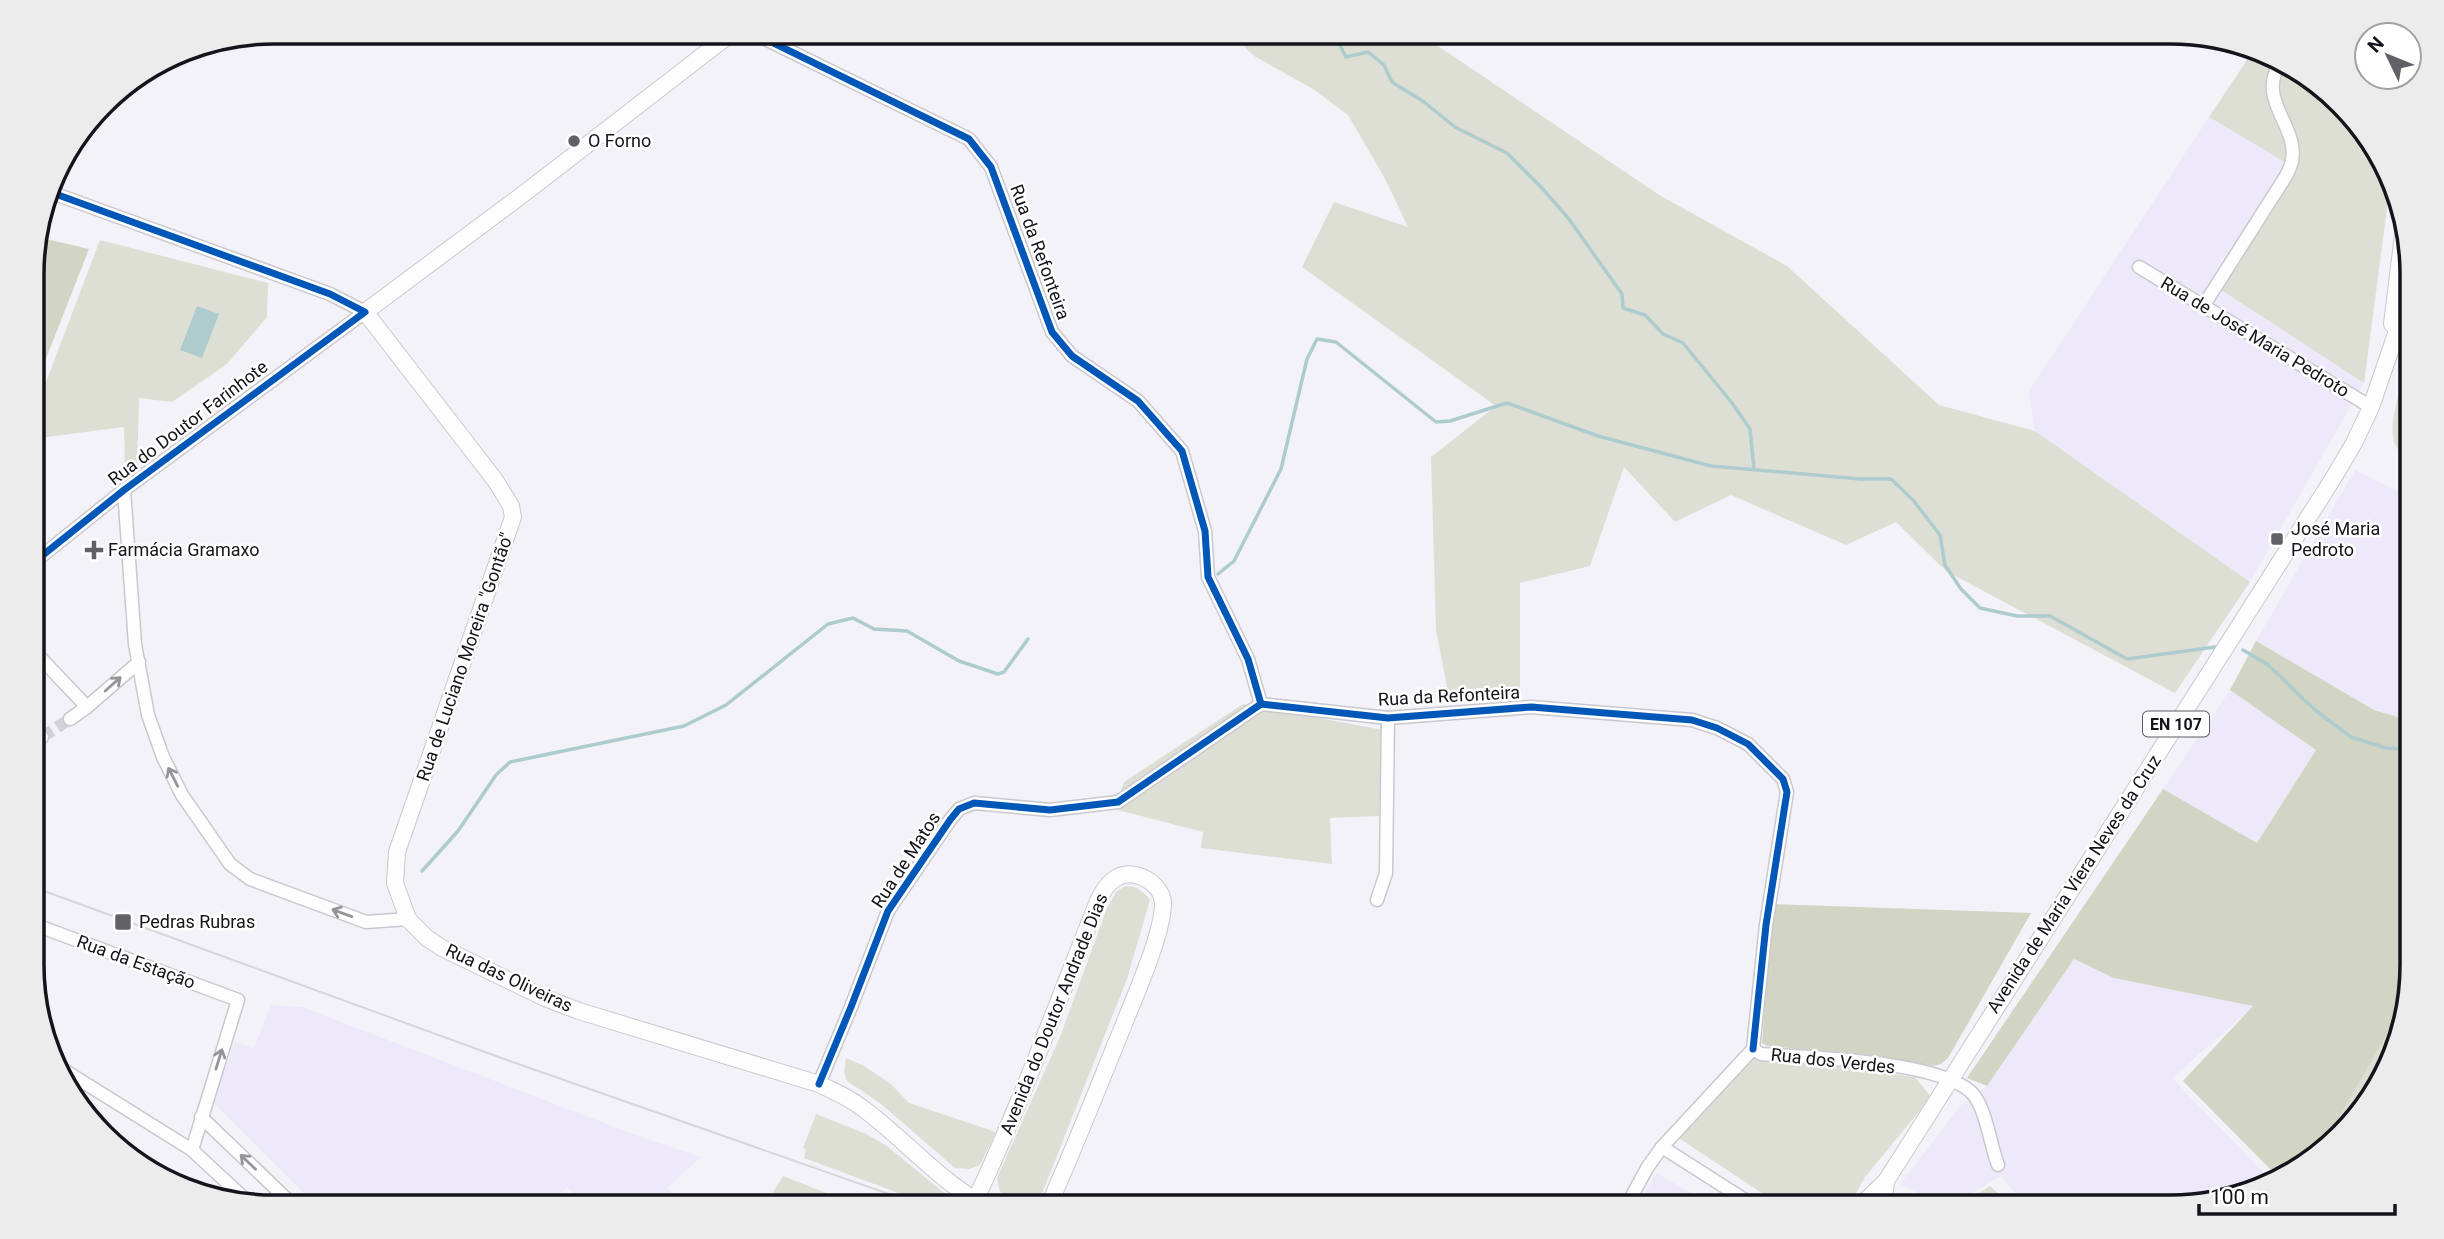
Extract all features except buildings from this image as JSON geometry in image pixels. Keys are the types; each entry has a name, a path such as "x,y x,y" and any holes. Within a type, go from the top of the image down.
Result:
{"main road":[{"name":"Rua do Doutor Farinhote","path":"365,312 717,44"},
{"name":"Avenida de Maria Viera Neves da Cruz","path":"2387,361 2399,264"},
{"name":"Rua de Luciano Moreira \"Gontão\"","path":"365,312 495,480 511,506 513,517 397,852 395,883 408,919"},
{"name":"Avenida de Maria Viera Neves da Cruz","path":"1949,1080 2334,477 2371,407 2400,322"},
{"name":"Avenida do Doutor Andrade Dias","path":"984,1195 1098,901 1106,886 1119,876 1129,874 1150,881 1159,891 1163,902 1160,923 1142,980 1054,1195"},
{"name":"Rua das Oliveiras","path":"408,919 442,948 545,998 579,1011 819,1084 860,1105 970,1195"},
{"name":"EN 107","path":"1871,1195 1886,1181 1949,1080"},
{"name":"EN 107","path":"1884,1195 1886,1181"}],"street":[{"name":"Rua da Refonteira","path":"775,44 969,139 991,167 1052,332 1072,356 1138,401 1182,451 1205,531 1208,578 1248,659 1261,704 1388,718 1546,707 1692,720 1717,728 1748,744 1783,779 1787,792 1766,925 1753,1049"},
{"path":"2204,305 2286,176 2293,160 2291,144 2272,91 2275,70"},
{"path":"58,195 330,294 365,312"},
{"name":"Rua de José Maria Pedroto","path":"2139,267 2371,407"},
{"name":"Rua do Doutor Farinhote","path":"44,554 124,491 365,312"},
{"path":"124,491 139,662 148,715 163,757 182,794 230,864 250,879 366,922 408,919"},
{"path":"44,661 88,707"},
{"path":"70,719 88,707 139,662"},
{"name":"Rua de Matos","path":"819,1084 888,911 959,809 974,803 1051,810 1118,802 1261,704"},
{"path":"1377,900 1387,873 1388,718"},
{"name":"Rua da Estação","path":"44,928 237,1000 201,1117"},
{"name":"Rua dos Verdes","path":"1632,1195 1662,1147 1753,1049 1761,1055 1875,1064 1919,1071 1949,1080 1970,1091 1979,1103 1998,1165"},
{"path":"73,1076 192,1150 237,1192"},
{"path":"192,1150 201,1117 282,1195"},
{"path":"1662,1147 1737,1195"}],"shaded area":[{"path":"1242,44 1435,44 1661,196 1787,266 1939,405 2035,431 2250,582 2175,693 1946,571 1896,522 1846,545 1731,495 1675,522 1624,467 1590,566 1520,583 1520,694 1450,703 1436,630 1431,457 1496,406 1302,267 1334,202 1408,227 1384,177 1348,115 1313,89 1254,56"},
{"path":"2248,58 2298,83 2322,101 2343,122 2361,146 2388,200 2364,383 2218,288 2286,163 2209,117"},
{"path":"2209,117 2286,163 2218,288 2364,383 2250,582 2035,431 2029,391"},
{"path":"100,240 268,283 267,317 227,364 172,402 139,398 137,472 125,480 124,427 44,437 46,382"},
{"path":"2400,391 2400,452 2393,437"},
{"path":"2355,470 2400,492 2400,718 2374,710 2256,641"},
{"path":"2230,690 2316,750 2257,843 2163,789"},
{"path":"1243,704 1383,730 1379,816 1330,818 1332,864 1201,848 1203,832 1114,809 1124,782"},
{"path":"1125,886 1133,887 1150,900 1127,979 1041,1195 1002,1195 997,1178 1060,1037 1107,908 1116,892"},
{"path":"2074,959 2114,978 2254,1006 2172,1078 2265,1174 2215,1191 2185,1195 2017,1195 2001,1176 1969,1195 1922,1195 1900,1184 1961,1105 1987,1086"},
{"path":"271,1005 302,1007 641,1137 701,1157 667,1188 672,1195 575,1195 567,1187 559,1195 306,1195 213,1102 235,1042 254,1048"},
{"path":"2391,1027 2376,1067 2361,1093 2334,1126"},
{"path":"1749,1055 1915,1077 1931,1097 1865,1177 1855,1195 1765,1195 1677,1137"},
{"path":"846,1058 891,1084 909,1103 996,1132 980,1165 969,1169 955,1168 880,1103 847,1081 844,1072"},
{"path":"816,1114 866,1134 887,1146 946,1195 904,1195 804,1158 806,1150 803,1148"},
{"path":"1656,1173 1695,1195 1644,1195"},
{"path":"783,1176 831,1195 771,1195"},
{"path":"1990,1186 2000,1195 1976,1195"}],"green space":[{"path":"47,239 89,249 44,364 44,259"},
{"path":"2256,641 2374,710 2400,718 2400,980 2391,1027 2334,1126 2298,1156 2272,1171 2183,1081 2253,1006 2114,978 2074,959 1987,1086 1967,1078 2163,789 2257,843 2316,750 2230,690"},
{"path":"1773,904 2031,913 1948,1058 1933,1066 1865,1055 1767,1046 1762,1043"}],"water":[{"path":"197,306 219,314 202,358 180,350"}],"waterway":[{"path":"1339,44 1346,57 1368,52 1384,65 1392,82 1424,102 1455,127 1507,153 1541,187 1569,219 1622,294 1623,308 1645,315 1663,334 1683,343 1732,403 1750,429 1754,469"},
{"path":"1218,574 1234,561 1281,469 1307,359 1317,339 1336,342 1436,422 1450,421 1507,403 1598,436 1711,466 1860,479 1891,479 1913,500 1940,535 1945,565 1961,589 1980,608 2017,616 2050,616 2127,659 2215,647"},
{"path":"422,871 458,831 496,775 510,762 684,726 726,705 828,624 853,618 874,629 907,631 959,661 998,674 1004,672 1028,639"},
{"path":"2243,650 2267,664 2315,710 2351,737 2386,748 2400,749"}],"tunnel":[{"path":"44,736 70,719"}],"tram line":[{"path":"44,891 507,1060 892,1195"}],"cycle path":[{"path":"775,44 969,139 991,167 1052,332 1072,356 1138,401 1182,451 1205,531 1208,577 1248,659 1261,704"},
{"path":"44,554 124,490 365,312 330,294 58,195"},
{"path":"1261,704 1388,718 1531,707 1692,720 1717,728 1748,744 1783,779 1787,792 1766,925 1753,1049"},
{"path":"819,1084 888,911 959,809 974,803 1050,810 1118,802 1261,704"}],"place":[{"name":"O Forno","path":"574,141"},
{"name":"José Maria Pedroto","path":"2277,539"},
{"name":"Farmácia Gramaxo","path":"94,550"},
{"name":"Pedras Rubras","path":"123,922"}]}
